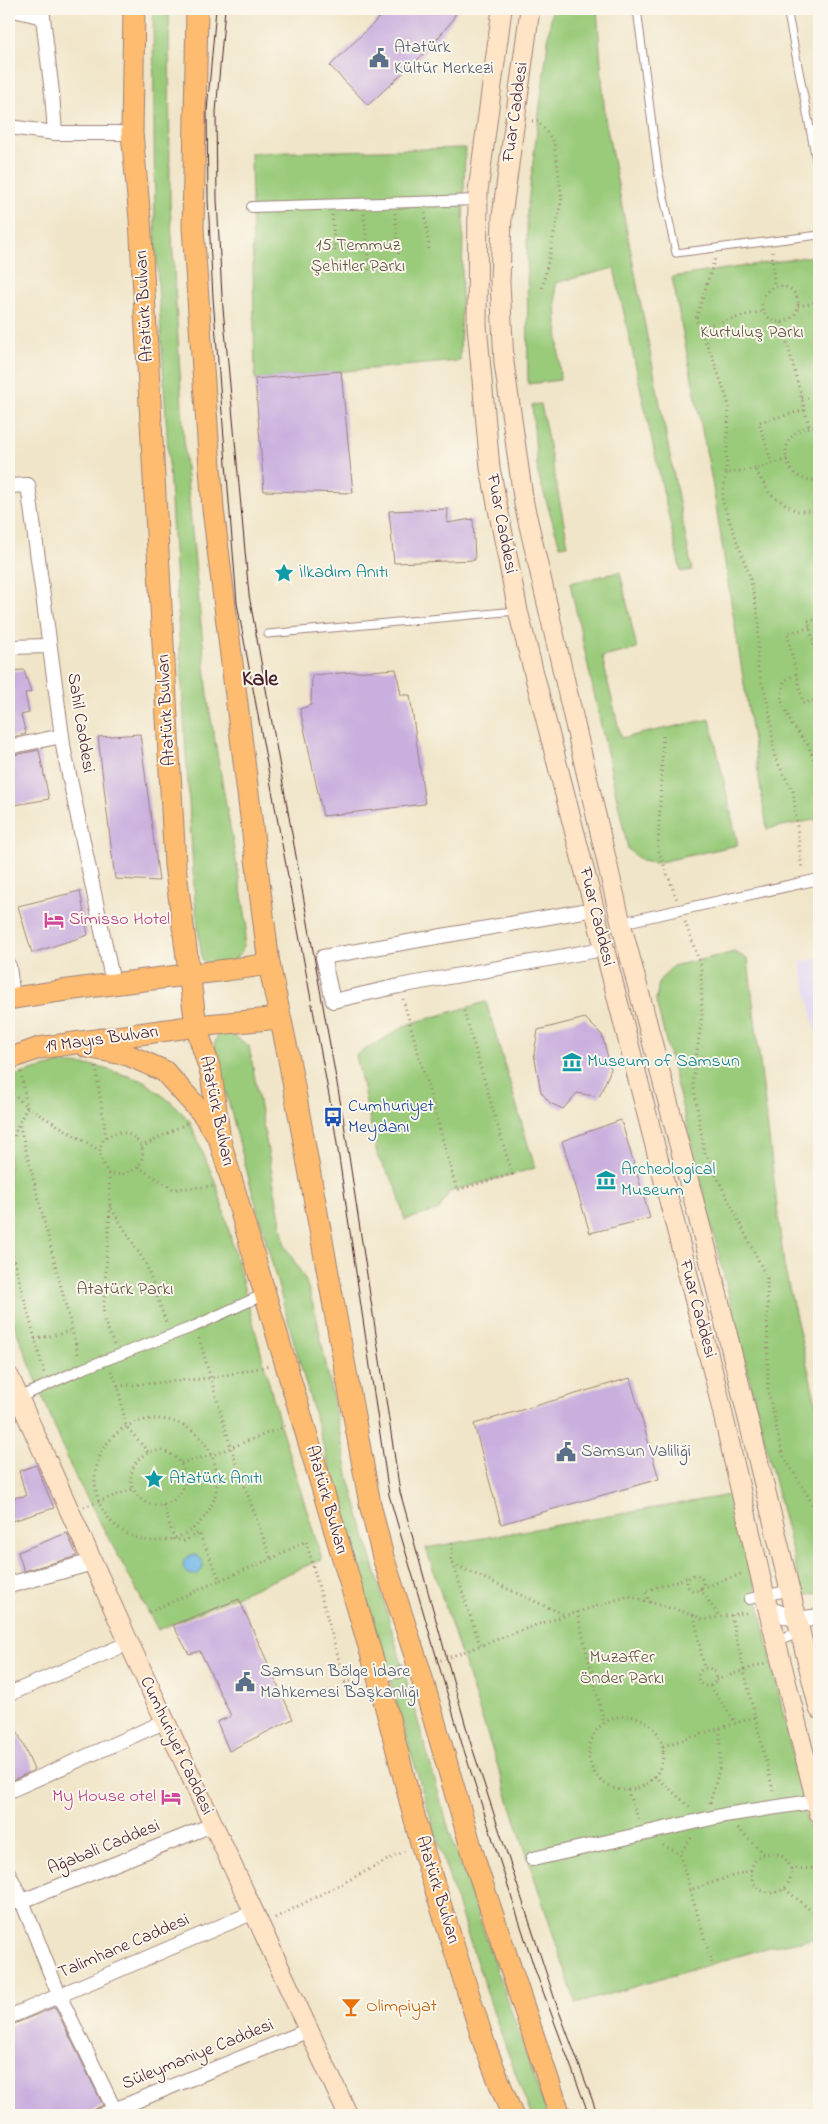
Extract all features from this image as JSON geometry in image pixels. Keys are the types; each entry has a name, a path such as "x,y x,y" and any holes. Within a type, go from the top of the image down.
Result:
{"main road":[{"name":"Atatürk Bulvarı","path":"134,9 132,133 142,249 175,865 196,1026 211,1073 220,1141 378,1677 421,1842 484,2043 512,2115"},
{"path":"197,9 193,228 213,509 269,964 370,1504 383,1557 490,1908 560,2115"},
{"name":"Fuar Caddesi","path":"502,9 478,200 477,325 490,468 518,611 603,949 716,1384 759,1567 761,1601 781,1658 818,1807"},
{"name":"Fuar Caddesi","path":"530,9 502,216 500,282 504,363 524,504 621,923 707,1251 819,1709"},
{"path":"11,999 113,983 189,976 269,964"},
{"name":"19 Mayıs Bulvarı","path":"14,1057 39,1048 84,1046 196,1026 280,1018"},
{"path":"84,1046 128,1055 164,1071 203,1114 220,1141"},
{"name":"Cumhuriyet Caddesi","path":"9,1376 212,1825 258,1918 348,2115"}],"street":[{"path":"9,9 42,13 55,133"},
{"path":"9,126 55,133 132,133"},
{"path":"252,207 478,200"},
{"name":"Sahil Caddesi","path":"9,486 28,485 62,736 113,983"},
{"path":"9,648 50,646"},
{"path":"9,747 62,736"},
{"path":"621,923 819,879"},
{"path":"594,909 323,957 333,1001 399,986 603,949"},
{"path":"9,966 11,999"},
{"path":"18,1398 82,1370 194,1326 265,1294"},
{"path":"9,1585 93,1562"},
{"path":"761,1601 791,1590"},
{"path":"761,1601 800,1627"},
{"path":"776,1640 819,1617"},
{"path":"9,1694 129,1643"},
{"path":"378,1677 418,1668"},
{"path":"9,1791 166,1721"},
{"path":"533,1860 725,1815 777,1807 818,1807"},
{"name":"Ağabali Caddesi","path":"16,1902 212,1825"},
{"path":"9,1874 16,1902 112,2114"},
{"name":"Talimhane Caddesi","path":"9,2017 59,1995 258,1918"},
{"name":"Süleymaniye Caddesi","path":"112,2114 309,2030"}],"lane":[{"path":"637,9 658,170 676,253 819,235"},
{"path":"787,9 819,176"},
{"path":"268,634 518,611"}],"path":[{"path":"515,120 538,121 554,142 562,198 542,289"},
{"path":"423,202 429,249"},
{"path":"394,203 399,257"},
{"path":"363,204 369,270"},
{"path":"331,205 335,253"},
{"path":"772,254 774,286"},
{"path":"713,264 696,319 714,361 728,406 726,473 722,500 750,577 759,621 757,666 769,707 775,758 792,791 803,883"},
{"path":"774,286 781,286 792,290 796,295 798,306 793,317 782,322 770,320 763,311 762,299 765,293 774,286"},
{"path":"798,306 819,302"},
{"path":"699,327 763,311"},
{"path":"782,322 809,426"},
{"path":"802,398 819,398"},
{"path":"772,464 758,422 805,410"},
{"path":"819,427 809,426 793,434 786,450 786,459 790,468 796,474 803,479 819,480"},
{"path":"726,473 755,469 786,459"},
{"path":"755,469 770,494 796,511 819,511"},
{"path":"819,619 808,621 819,663"},
{"path":"810,628 787,633 803,704 819,700"},
{"path":"796,674 784,681 780,700 792,725 808,745 819,773"},
{"path":"663,736 658,849 700,966 702,1015 693,1081 704,1151 767,1278 768,1390 782,1453 819,1515"},
{"path":"399,986 457,1190 512,1174 463,1008"},
{"path":"84,1046 106,1138"},
{"path":"9,1150 19,1123 28,1108 14,1057"},
{"path":"9,1090 28,1108 99,1150"},
{"path":"141,1147 203,1114"},
{"path":"19,1123 82,1370"},
{"path":"108,1174 126,1174 138,1167 142,1154 141,1147 133,1136 119,1132 106,1138 99,1150 102,1164 108,1174 110,1206 103,1317 118,1356"},
{"path":"138,1167 173,1189 232,1184"},
{"path":"110,1206 146,1264 171,1335"},
{"path":"9,1242 47,1386"},
{"path":"194,1326 212,1378 231,1448 271,1559"},
{"path":"35,1339 73,1331"},
{"path":"107,1361 118,1386 126,1426 149,1452"},
{"path":"118,1386 212,1378 285,1362"},
{"path":"146,1420 166,1420 185,1426 201,1438 212,1455 218,1475 216,1496 207,1515 193,1530 174,1539 156,1542 138,1539 121,1531 108,1519 98,1503 94,1485 96,1468 102,1451 112,1437 126,1426 146,1420"},
{"path":"181,1463 212,1455 302,1420"},
{"path":"149,1452 167,1452 181,1463 185,1480 183,1489 171,1502 163,1505 145,1502 133,1490 131,1481 135,1464 149,1452"},
{"path":"69,1511 133,1490"},
{"path":"163,1505 174,1539"},
{"path":"174,1539 184,1541 199,1533 220,1580"},
{"path":"453,1540 451,1559 480,1645"},
{"path":"149,1612 271,1559 306,1541 345,1682"},
{"path":"453,1564 566,1616"},
{"path":"689,1577 687,1582 689,1588 694,1591 759,1567"},
{"path":"650,1603 645,1591 694,1574 702,1577 701,1588"},
{"path":"701,1588 720,1617"},
{"path":"418,1668 480,1645 629,1596 702,1620 731,1615 761,1601"},
{"path":"577,1612 604,1723"},
{"path":"731,1615 777,1807"},
{"path":"694,1616 704,1668"},
{"path":"704,1668 699,1673 699,1682 704,1686 710,1686 716,1680 781,1658"},
{"path":"704,1668 712,1669 716,1674 716,1680"},
{"path":"710,1686 736,1723"},
{"path":"627,1716 638,1718 650,1724 658,1734 663,1746 663,1759 651,1781 640,1788 616,1789 605,1784 596,1775 591,1765 589,1753 596,1731 604,1723 615,1718 627,1716"},
{"path":"663,1746 754,1717"},
{"path":"712,1964 680,1854 704,1820 720,1767 720,1728"},
{"path":"655,1776 704,1820"},
{"path":"627,1790 644,1833"},
{"path":"725,1815 764,1854"},
{"path":"258,1918 421,1842"},
{"path":"776,1853 790,1864 791,1869 791,1880 784,1888 771,1893 758,1889 754,1883 751,1870 753,1863 764,1854 776,1853"},
{"path":"791,1869 819,1868"},
{"path":"690,1890 751,1870"},
{"path":"784,1888 819,1917"}],"shaded area":[{"path":"819,958 819,1047 800,962"}],"green space":[{"path":"153,9 169,9 170,203 185,459 209,707 247,924 242,952 232,961 213,966 202,960 195,902 155,233"},
{"path":"552,9 597,9 605,118 692,570 681,572 614,268 555,283 560,380 528,384 527,211"},
{"name":"15 Temmuz Şehitler Parkı","path":"465,148 460,361 255,379 251,153"},
{"name":"Kurtuluş Parkı","path":"819,255 819,819 767,829 712,481 672,277"},
{"path":"541,404 568,545 560,546 538,474 532,405"},
{"path":"620,572 637,649 602,657 621,738 710,719 738,845 655,863 641,861 628,849 570,583"},
{"path":"735,952 748,960 784,1266 819,1416 819,1593 803,1596 656,1001 659,981 673,966"},
{"path":"486,1002 535,1168 449,1192 439,1210 405,1220 396,1186 378,1158 356,1055 409,1024"},
{"path":"229,1032 249,1046 285,1246 306,1281 316,1315 349,1479 449,1830 547,2115 531,2115 505,2045 457,1902 413,1759 281,1294 214,1045 219,1033"},
{"name":"Atatürk Parkı","path":"61,1063 96,1066 144,1081 172,1103 189,1120 217,1186 281,1428 322,1559 158,1630 72,1470 9,1312 9,1081 13,1076"},
{"name":"Muzaffer Önder Parkı","path":"735,1494 819,1876 819,1938 772,1946 576,2004 426,1548"}],"water":[{"path":"193,1555 200,1558 203,1565 200,1572 193,1575 186,1572 183,1565 186,1558"}],"building":[{"name":"Atatürk Kültür Merkezi","path":"388,9 458,9 451,22 429,49 368,105 330,66"},
{"path":"341,371 353,493 264,491 255,379"},
{"path":"448,509 447,523 473,519 475,560 394,563 389,511"},
{"path":"396,669 401,695 410,695 425,804 323,816 300,709 311,705 312,675"},
{"path":"24,670 31,692 25,693 29,713 21,715 26,734 9,738 9,671"},
{"path":"140,734 159,881 115,879 98,737"},
{"path":"39,750 49,799 9,806 9,756"},
{"name":"Simisso Hotel","path":"80,891 88,935 32,953 18,906"},
{"name":"Museum of Samsun","path":"585,1018 602,1035 611,1069 599,1097 577,1093 563,1109 550,1103 541,1092 534,1054 538,1030"},
{"name":"Archeological Museum","path":"621,1120 650,1218 590,1233 562,1141"},
{"name":"Samsun Valiliği","path":"630,1378 659,1479 501,1524 474,1424"},
{"path":"36,1465 54,1508 9,1522 9,1498 26,1496 19,1471"},
{"path":"67,1533 77,1556 24,1571 18,1552"},
{"name":"Samsun Bölge İdare Mahkemesi Başkanlığı","path":"239,1599 293,1719 229,1751 217,1722 231,1716 200,1651 189,1654 173,1625"},
{"path":"9,1712 34,1770 9,1782"},
{"path":"55,2007 103,2105 95,2109 91,2115 9,2115 9,2026"}],"tram line":[{"path":"216,9 207,111 208,200 213,298 237,603 333,1117 389,1495 462,1744 535,1970 589,2115"},
{"path":"225,9 216,112 217,199 222,297 249,595 343,1117 400,1492 470,1741 557,2006 598,2115"}],"place":[{"name":"Atatürk Kültür Merkezi","path":"379,58"},
{"name":"İlkadım Anıtı","path":"284,573"},
{"name":"Simisso Hotel","path":"54,920"},
{"name":"Museum of Samsun","path":"572,1062"},
{"name":"Cumhuriyet Meydanı","path":"333,1117"},
{"name":"Archeological Museum","path":"606,1180"},
{"name":"Samsun Valiliği","path":"566,1452"},
{"name":"Atatürk Anıtı","path":"154,1479"},
{"name":"Samsun Bölge İdare Mahkemesi Başkanlığı","path":"245,1682"},
{"name":"My House otel","path":"171,1797"},
{"name":"Olimpiyat","path":"351,2007"}],"district":[{"name":"Kale","path":"260,680"}]}
